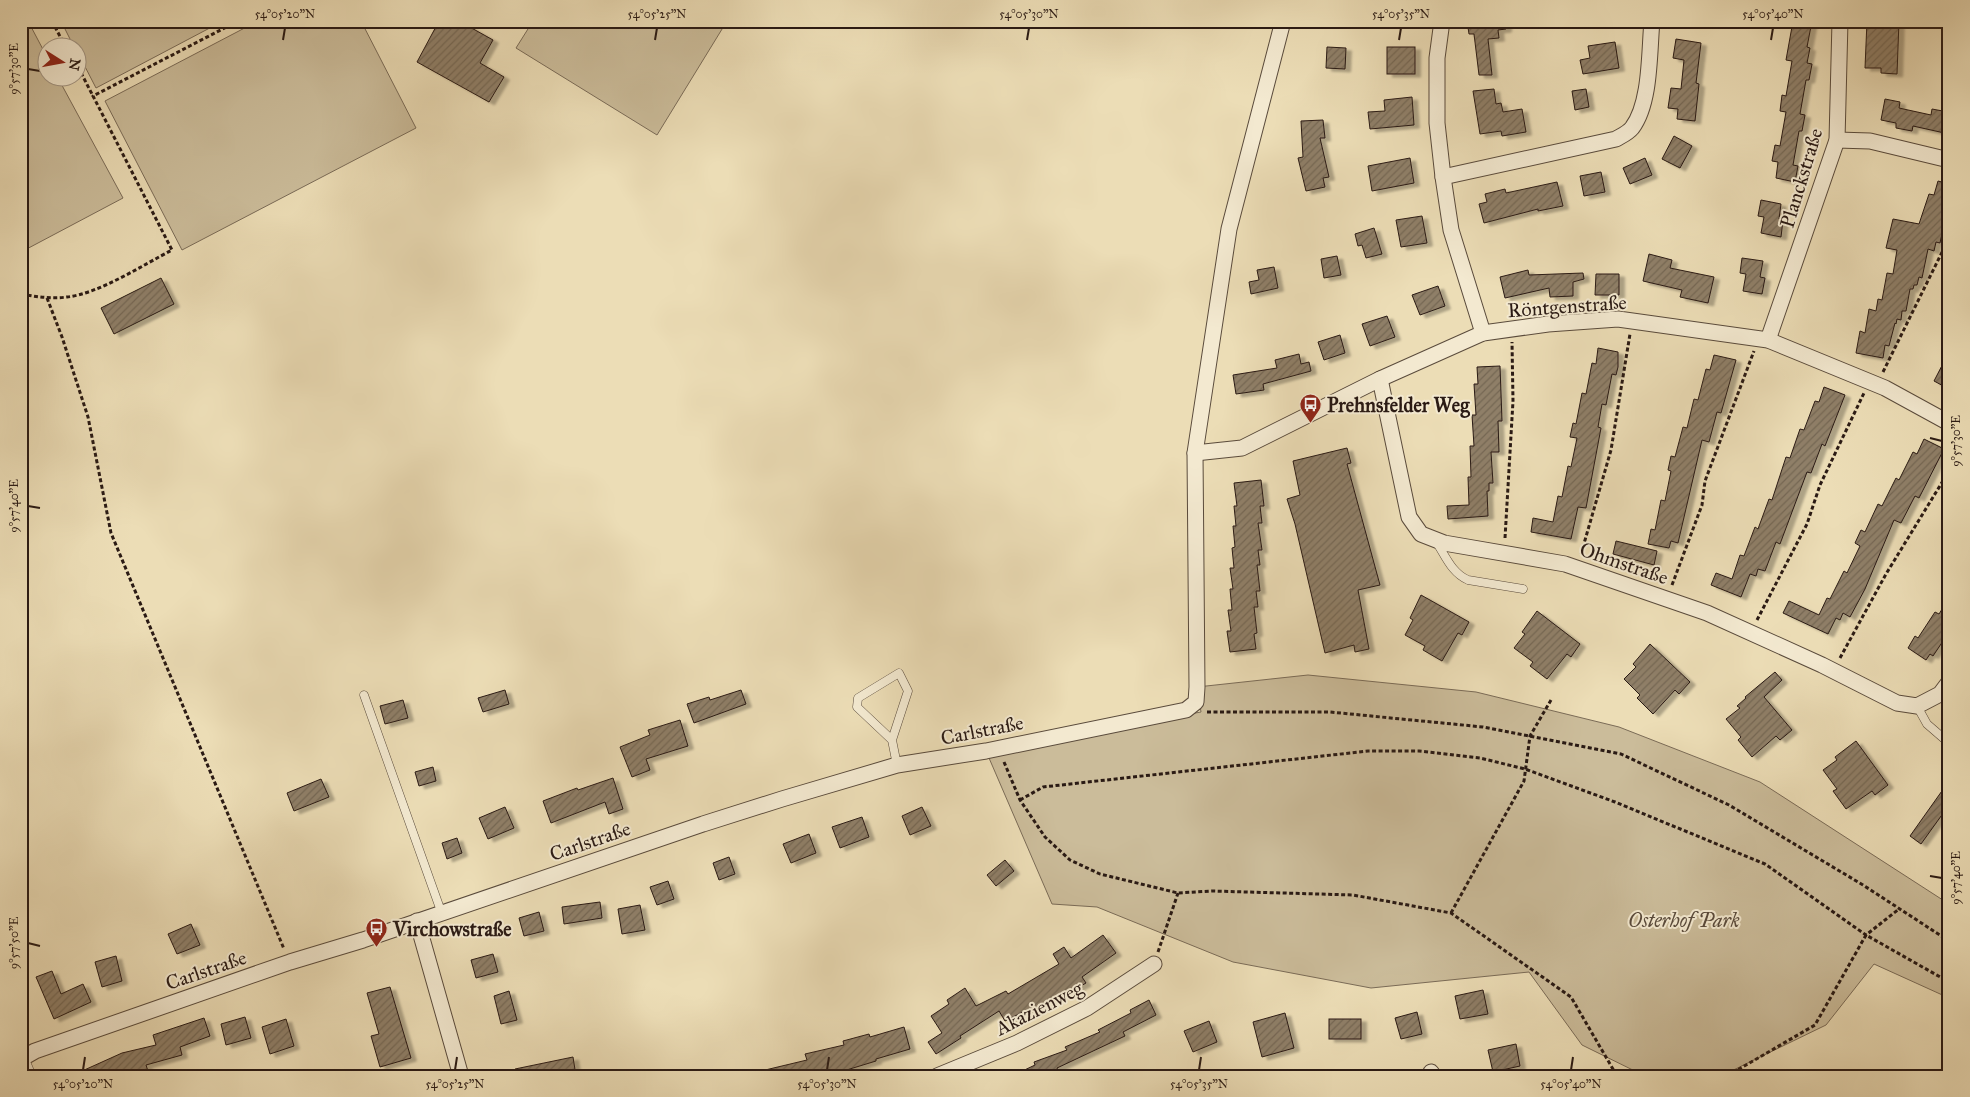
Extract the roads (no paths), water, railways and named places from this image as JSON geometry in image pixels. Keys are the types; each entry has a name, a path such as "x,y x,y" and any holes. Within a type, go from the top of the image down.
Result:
{"street":[{"path":"1196,453 1230,229 1283,21"},
{"path":"1442,21 1437,58 1437,123 1443,177 1451,230 1483,333"},
{"path":"1443,177 1616,139 1631,130 1639,114 1645,93 1652,21"},
{"name":"Planckstraße","path":"1764,340 1837,140 1840,21"},
{"path":"1837,140 1870,141 1949,160"},
{"name":"Röntgenstraße","path":"1196,453 1242,448 1380,379 1483,333 1618,319 1764,340 1873,383 1949,423"},
{"name":"Ohmstraße","path":"1380,379 1409,517 1421,534 1444,543 1565,564 1707,613 1834,670 1897,703 1917,706"},
{"name":"Carlstraße","path":"22,1055 290,962 442,914 702,824 897,766 1186,710 1196,702 1197,687 1196,453"},
{"path":"1917,706 1940,694 1949,682"},
{"path":"417,921 461,1076"},
{"name":"Akazienweg","path":"936,1076 1017,1043 1087,1008 1154,964"}],"lane":[{"path":"1435,540 1460,577 1523,589"},
{"path":"892,740 857,707 858,698 899,673 908,691 892,740 897,766"},
{"path":"364,695 442,914"},
{"path":"1917,706 1927,724 1949,743"},
{"path":"22,1055 32,1076"}],"place":[{"name":"Prehnsfelder Weg","path":"1311,424"},
{"name":"Virchowstraße","path":"377,948"}],"park label":[{"name":"Osterhof Park","path":"1684,920"}]}
